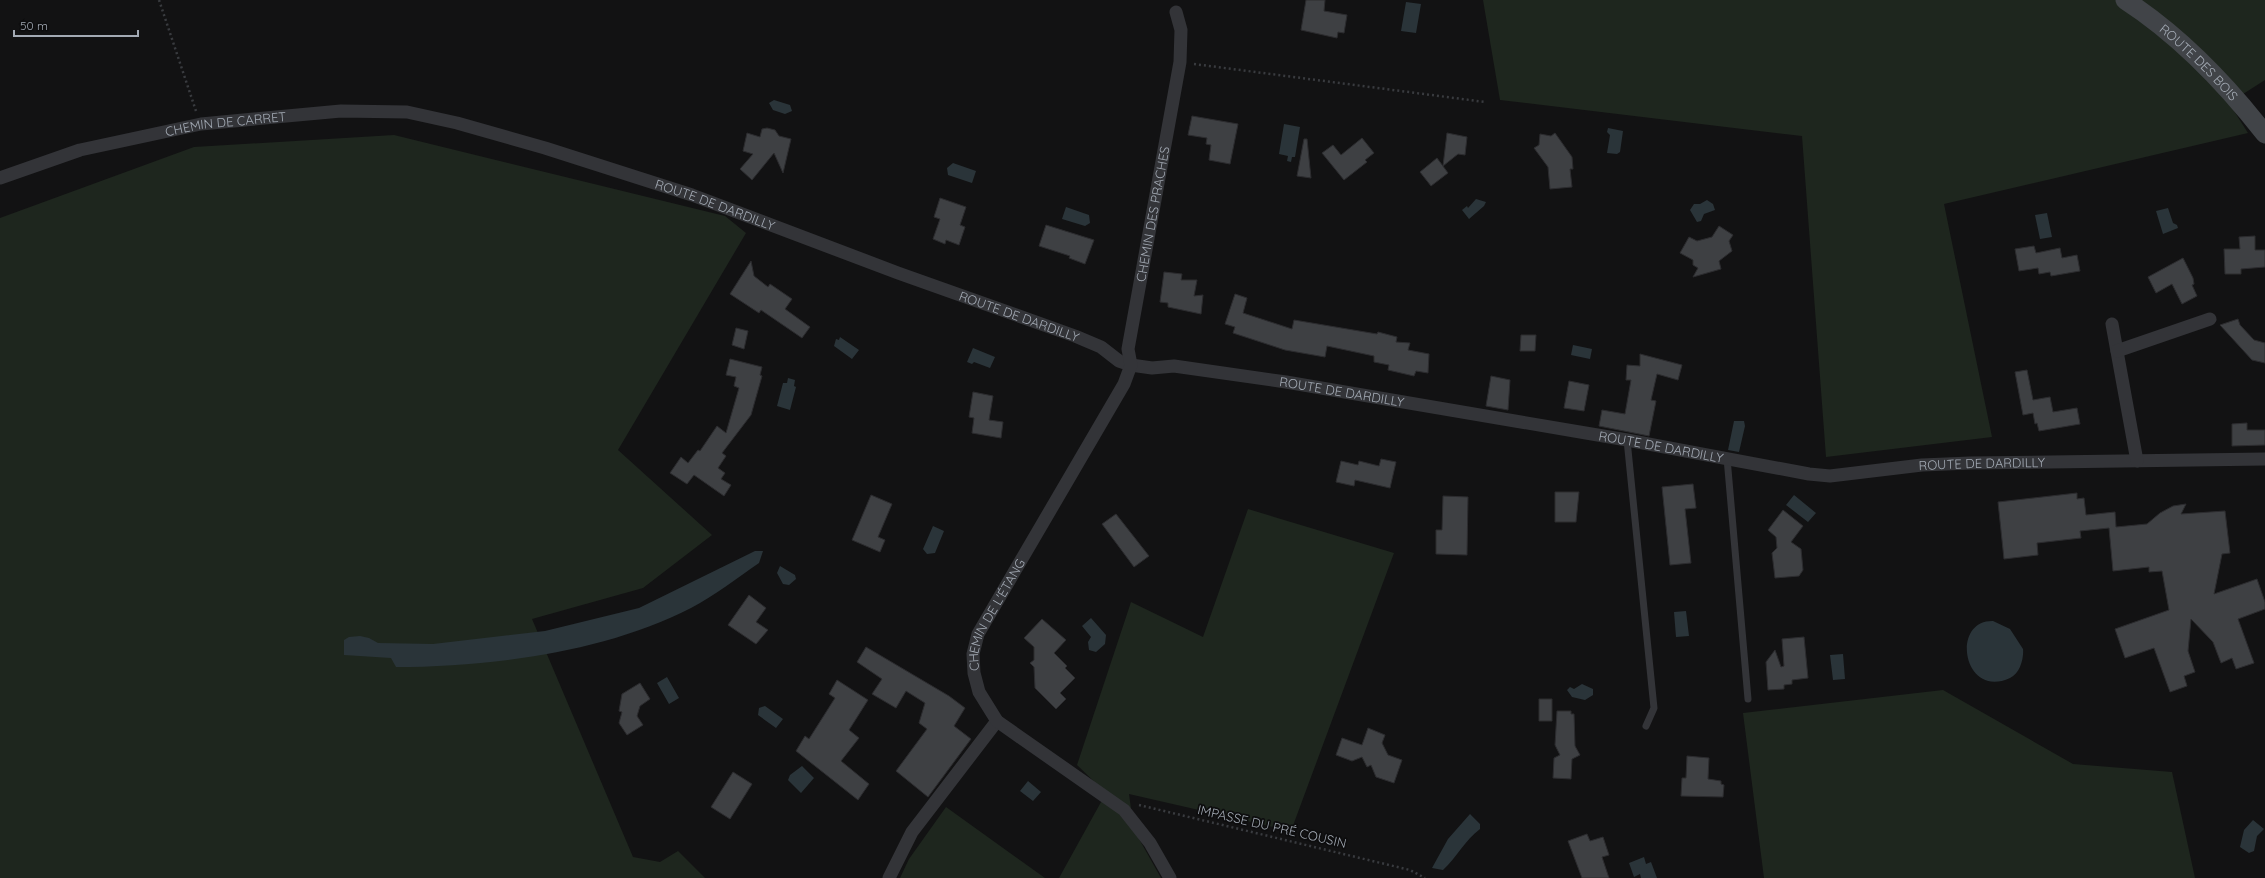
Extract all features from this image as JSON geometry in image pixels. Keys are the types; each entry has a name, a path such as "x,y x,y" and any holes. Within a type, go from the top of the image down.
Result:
{"street":[{"name":"ROUTE DES BOIS","path":"2125,0 2162,27 2201,62 2249,113 2265,134"},
{"name":"CHEMIN DES PRACHES","path":"1132,365 1128,349 1180,62 1181,30 1176,12"},
{"name":"CHEMIN DE CARRET","path":"0,178 80,150 201,124 340,111 407,112 457,123"},
{"name":"ROUTE DE DARDILLY","path":"457,123 552,150 692,195 898,273 1075,336 1101,347 1119,361 1132,365 1152,368 1174,366 1286,382 1627,440 1809,474 1830,476 1922,465 1970,463 2265,459"},
{"path":"2117,351 2210,319"},
{"path":"2112,324 2137,461"},
{"name":"CHEMIN DE L'ÉTANG","path":"997,721 979,692 974,673 974,654 978,634 1124,384 1132,365"},
{"path":"889,878 912,832 997,721 1113,801 1133,820 1150,843 1170,878"}],"lane":[{"path":"1627,440 1654,708 1646,726"},
{"path":"1727,458 1748,699"}],"path":[{"path":"159,0 201,124"},
{"path":"1180,62 1485,102"},
{"name":"IMPASSE DU PRÉ COUSIN","path":"1113,801 1132,803 1410,870 1425,878"}],"shaded area":[{"path":"1483,0 2265,0 2265,80 2229,103 2248,133 1944,204 1992,437 1826,457 1802,136 1500,100"},
{"path":"1406,2 1421,4 1416,33 1401,31"},
{"path":"774,100 790,105 792,111 785,114 773,110 769,103"},
{"path":"1284,124 1300,127 1295,157 1292,157 1291,162 1287,161 1288,156 1279,154"},
{"path":"1608,128 1623,131 1620,152 1617,154 1607,153 1610,135 1607,132"},
{"path":"394,135 725,216 746,233 618,450 712,535 643,588 532,619 633,857 660,862 678,851 705,878 0,878 0,218 194,147"},
{"path":"953,163 976,171 972,183 948,175 947,168"},
{"path":"1476,199 1486,202 1484,206 1469,219 1462,210 1467,206 1468,208"},
{"path":"1707,200 1713,204 1715,210 1704,214 1701,221 1697,222 1690,210 1694,204 1700,204"},
{"path":"1066,207 1089,215 1090,223 1085,226 1062,219"},
{"path":"2168,208 2173,223 2177,225 2178,228 2163,234 2156,211"},
{"path":"2047,213 2052,237 2040,239 2035,215"},
{"path":"840,337 859,350 852,359 834,346 836,339 839,340"},
{"path":"1573,345 1592,349 1590,359 1571,355"},
{"path":"973,348 995,357 990,368 974,362 972,364 967,362"},
{"path":"788,378 795,380 794,386 796,387 790,410 777,406 783,383 787,383"},
{"path":"1734,421 1744,421 1745,426 1739,452 1728,450"},
{"path":"1794,495 1816,513 1808,522 1786,505"},
{"path":"1248,509 1394,553 1291,831 1129,794 1134,830 1161,878 1059,878 1106,793 1077,765 1131,602 1203,637"},
{"path":"933,526 944,531 935,553 927,554 923,549"},
{"path":"755,551 763,551 759,563 700,603 658,623 622,636 585,646 508,660 432,666 396,667 391,658 344,655 344,640 349,637 360,636 369,638 378,643 433,644 545,631 639,608"},
{"path":"780,566 795,575 796,579 789,585 783,584 777,573"},
{"path":"1686,611 1689,636 1676,637 1674,612"},
{"path":"1091,618 1106,635 1105,644 1096,652 1089,650 1088,642 1091,637 1082,626"},
{"path":"1993,621 2010,629 2023,649 2021,665 2016,673 2010,678 1994,682 1981,678 1973,669 1968,657 1967,644 1971,633 1979,624"},
{"path":"1843,654 1845,679 1833,680 1830,655"},
{"path":"667,677 679,698 669,704 657,683"},
{"path":"1582,684 1593,689 1593,695 1585,700 1572,697 1567,690 1570,687 1574,689"},
{"path":"1943,690 2073,764 2172,772 2195,878 1764,878 1743,713"},
{"path":"765,706 783,719 776,728 758,715 759,708"},
{"path":"802,766 814,778 801,793 788,780 790,775"},
{"path":"1028,781 1041,792 1033,801 1020,791"},
{"path":"946,807 1045,878 900,878 909,859"},
{"path":"1470,814 1480,824 1480,829 1470,838 1443,870 1432,868 1448,839"},
{"path":"2253,820 2264,829 2257,836 2254,851 2249,853 2240,847 2244,830"},
{"path":"1644,857 1646,864 1651,862 1657,878 1641,878 1640,874 1634,877 1629,863"}],"building":[{"path":"1306,0 1325,0 1324,11 1347,15 1344,33 1338,32 1337,38 1301,30"},
{"path":"1192,116 1238,124 1230,164 1209,160 1211,145 1206,144 1207,138 1188,135"},
{"path":"767,128 775,130 779,136 791,139 783,173 774,153 752,180 740,169 753,154 743,151 747,133 760,137 762,129"},
{"path":"1447,133 1467,137 1465,155 1458,154 1443,166"},
{"path":"1555,133 1572,157 1573,169 1570,169 1572,187 1550,189 1548,167 1534,148 1539,145 1540,134 1551,136"},
{"path":"1362,138 1374,153 1365,160 1367,162 1344,180 1322,153 1333,145 1341,155"},
{"path":"1304,139 1307,139 1311,178 1297,176"},
{"path":"1437,158 1448,173 1431,186 1420,172"},
{"path":"940,198 966,207 960,225 965,227 959,245 946,240 945,244 933,239 940,219 934,217"},
{"path":"1046,225 1094,240 1085,264 1069,258 1070,256 1039,246"},
{"path":"1719,226 1733,235 1729,241 1732,251 1719,261 1721,269 1693,277 1698,268 1693,265 1693,260 1680,253 1689,237 1697,241 1712,237"},
{"path":"2255,236 2255,250 2265,250 2265,267 2241,269 2241,274 2225,274 2224,249 2240,249 2239,237"},
{"path":"2034,246 2036,253 2060,248 2062,258 2077,255 2080,271 2051,276 2050,272 2039,274 2038,268 2019,271 2015,249"},
{"path":"2183,258 2193,278 2194,284 2192,285 2197,296 2182,304 2172,284 2156,293 2148,277"},
{"path":"751,261 754,276 768,287 770,284 792,299 785,309 810,327 802,338 761,310 759,313 730,294"},
{"path":"1164,272 1182,274 1181,280 1197,280 1194,296 1203,295 1201,314 1168,307 1168,303 1160,302"},
{"path":"1235,294 1247,298 1243,313 1292,329 1294,320 1377,334 1378,332 1397,337 1396,342 1410,343 1408,350 1429,354 1428,373 1416,371 1414,376 1388,370 1389,365 1374,362 1374,356 1327,346 1325,357 1285,350 1233,333 1235,327 1225,324"},
{"path":"2238,319 2240,325 2254,340 2265,343 2265,363 2252,360 2220,325"},
{"path":"736,328 748,331 744,349 732,345"},
{"path":"1521,335 1536,335 1535,351 1520,351"},
{"path":"1640,354 1682,365 1678,380 1657,374 1651,400 1656,401 1649,436 1599,426 1602,410 1625,414 1631,380 1626,380 1627,365 1640,366"},
{"path":"730,359 762,367 760,375 762,376 751,415 722,453 726,456 718,468 725,473 721,479 731,485 724,496 694,475 687,484 670,473 681,457 688,463 698,450 700,451 717,426 726,433 739,388 734,386 736,377 726,375"},
{"path":"2027,370 2033,400 2050,397 2053,412 2077,408 2080,424 2039,431 2037,423 2035,424 2033,413 2023,415 2015,372"},
{"path":"1491,376 1510,380 1508,410 1486,406"},
{"path":"1569,381 1589,385 1584,411 1564,408"},
{"path":"973,392 993,396 989,420 1003,422 1001,438 972,433 974,418 969,417"},
{"path":"2247,423 2247,430 2265,430 2265,445 2232,446 2232,424"},
{"path":"1381,459 1396,462 1390,488 1355,480 1354,486 1336,482 1341,461 1358,465 1359,461 1379,466"},
{"path":"1693,484 1696,508 1685,509 1691,563 1670,565 1662,487"},
{"path":"1555,492 1579,492 1576,522 1555,522"},
{"path":"2077,493 2077,499 2084,498 2086,515 2115,512 2116,527 2147,524 2160,513 2173,506 2186,504 2181,514 2225,511 2230,553 2222,554 2214,594 2257,579 2265,602 2265,609 2238,619 2254,663 2236,669 2232,658 2221,663 2213,642 2191,619 2188,651 2195,672 2184,676 2187,686 2170,692 2154,648 2125,658 2115,629 2169,610 2162,571 2149,572 2149,567 2113,571 2109,528 2080,531 2081,538 2037,543 2038,555 2004,559 1998,502"},
{"path":"871,495 892,504 878,537 885,540 880,552 852,540"},
{"path":"1443,496 1468,497 1467,555 1436,554 1436,530 1442,530"},
{"path":"1783,510 1803,526 1791,542 1801,549 1803,570 1799,576 1775,578 1772,553 1777,548 1776,537 1768,530"},
{"path":"1116,514 1149,556 1134,567 1102,524"},
{"path":"749,595 766,608 756,622 768,630 756,644 728,625"},
{"path":"1042,619 1066,640 1054,653 1067,666 1065,668 1075,678 1060,693 1066,699 1056,709 1035,688 1034,667 1030,663 1034,660 1034,647 1024,638"},
{"path":"1804,637 1808,678 1792,680 1792,684 1784,685 1784,689 1768,690 1766,662 1775,650 1781,667 1784,666 1782,639"},
{"path":"866,647 949,696 965,708 954,726 971,739 928,797 896,771 927,729 919,723 925,703 906,691 896,708 872,694 882,679 857,662"},
{"path":"837,680 868,700 849,730 859,738 841,761 869,784 858,800 796,751 805,736 809,739 835,698 829,694"},
{"path":"640,683 650,699 640,706 637,716 643,725 627,735 619,723 622,712 619,711 622,694"},
{"path":"1539,699 1552,699 1552,721 1539,721"},
{"path":"1557,711 1571,711 1571,714 1574,714 1575,746 1580,755 1572,759 1571,779 1553,778 1554,758 1560,755 1555,745"},
{"path":"1368,728 1385,735 1382,743 1388,755 1402,760 1394,783 1376,777 1371,765 1367,767 1362,757 1352,761 1336,755 1342,738 1362,745"},
{"path":"1687,756 1709,758 1708,779 1721,781 1721,784 1724,785 1723,797 1681,796 1682,778 1686,778"},
{"path":"733,772 752,784 730,819 711,807"},
{"path":"1587,834 1590,841 1603,837 1609,855 1602,857 1609,878 1582,878 1568,841"}]}
